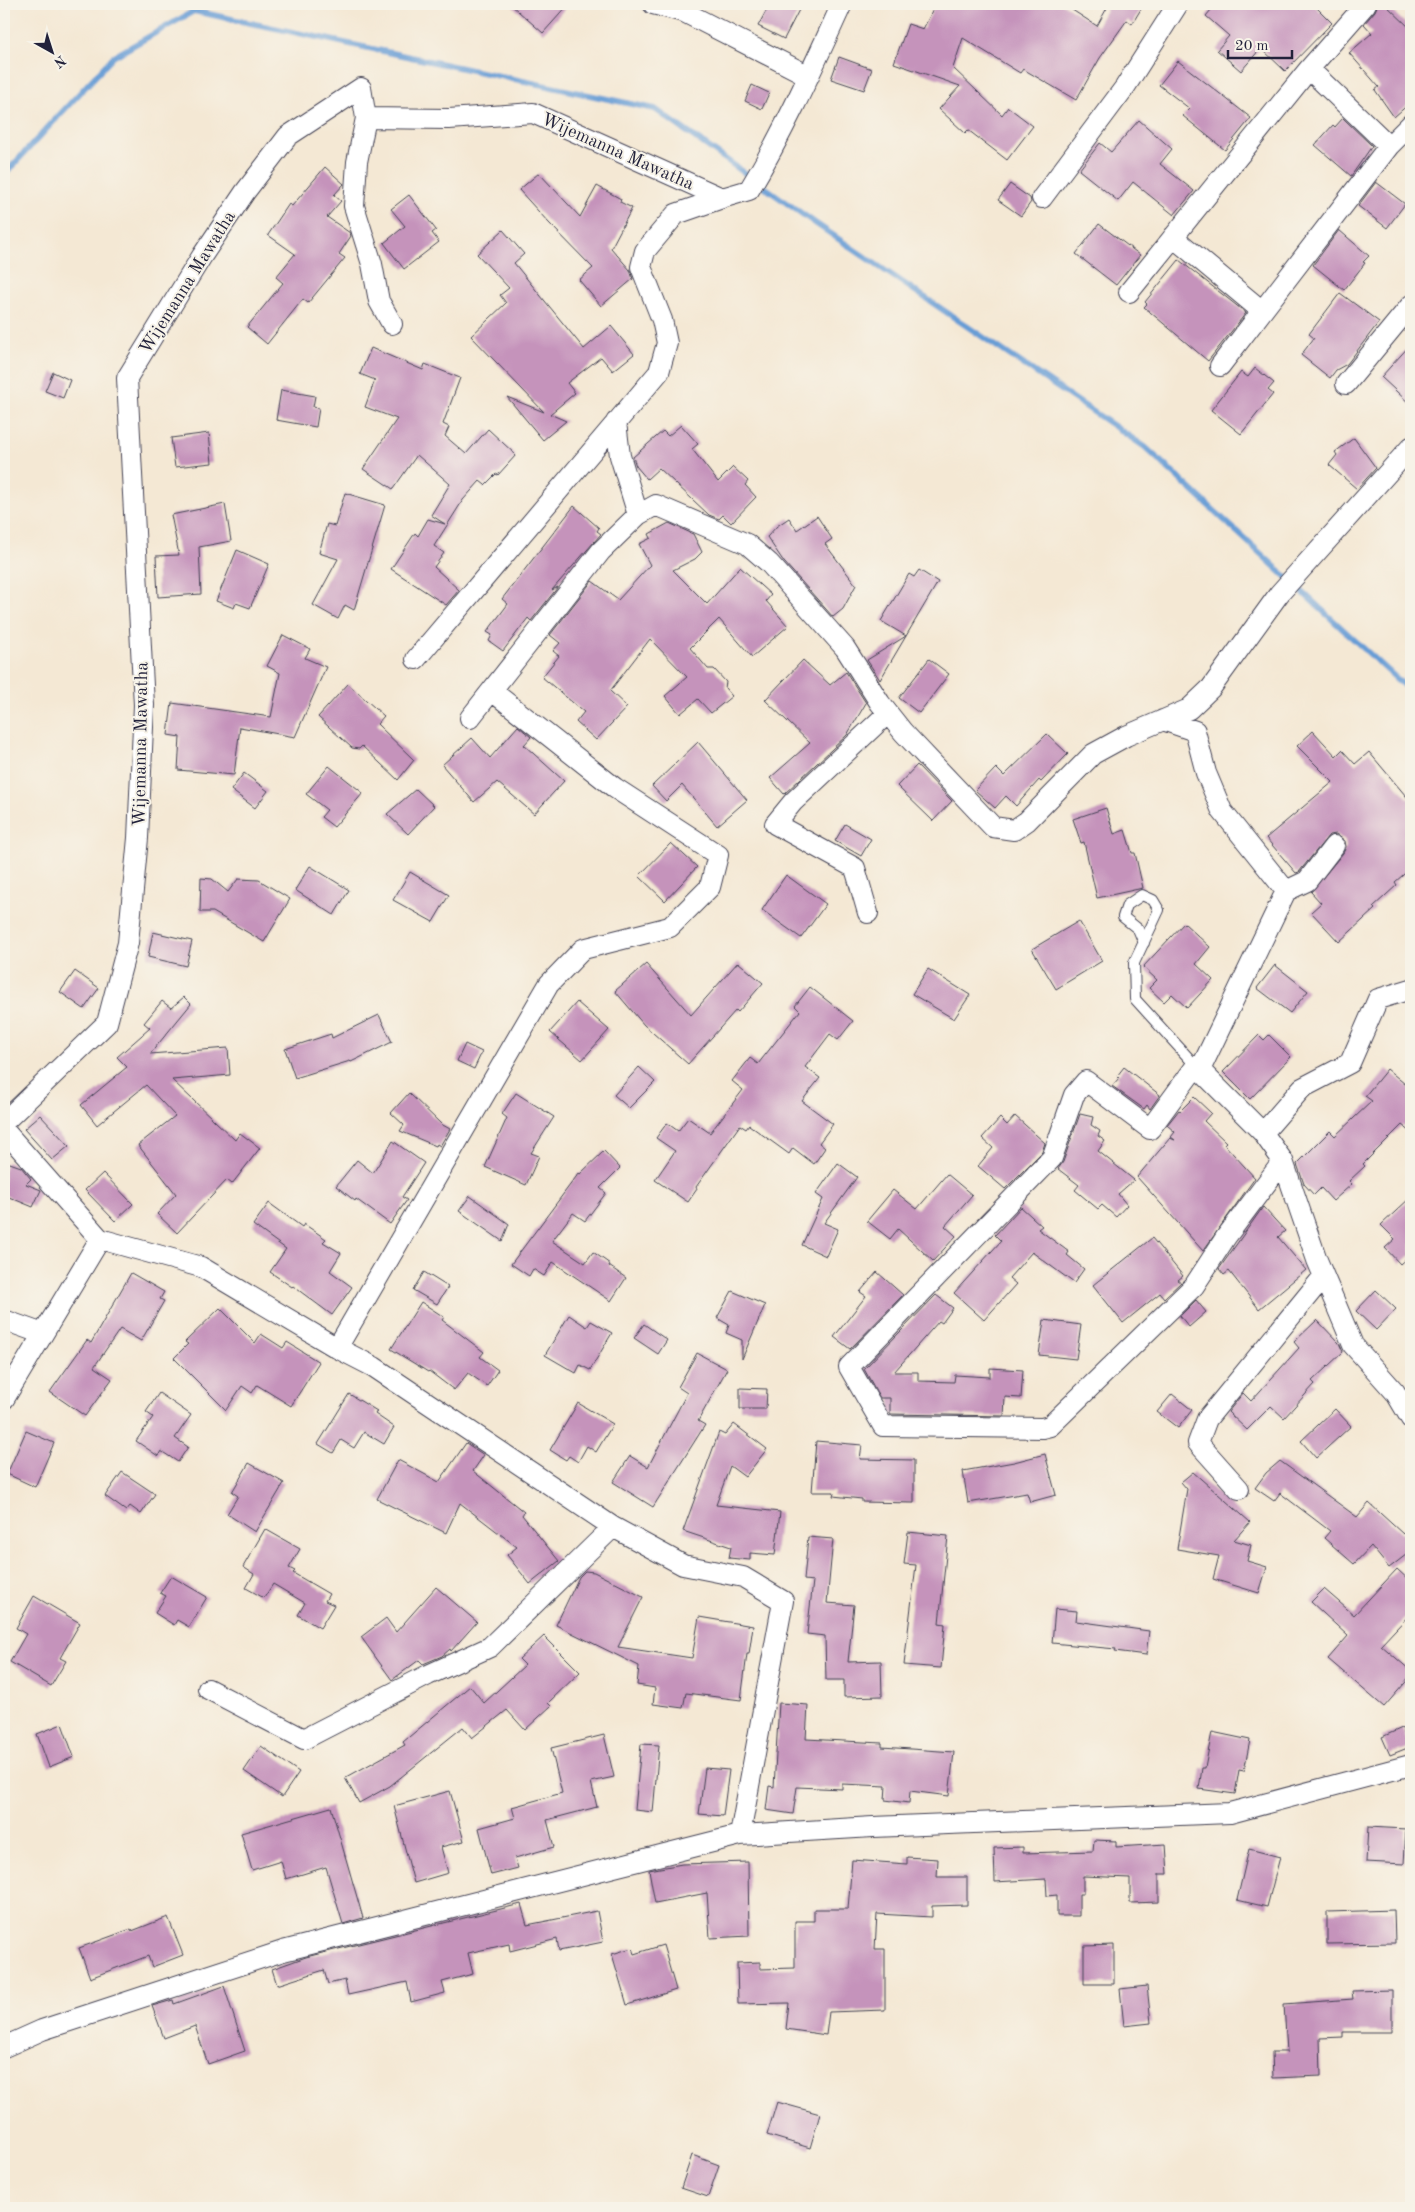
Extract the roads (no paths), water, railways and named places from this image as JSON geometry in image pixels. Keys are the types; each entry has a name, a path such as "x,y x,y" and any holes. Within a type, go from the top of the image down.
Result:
{"street":[{"path":"654,4 684,12 809,76"},
{"path":"416,659 658,372 667,342 662,320 641,267 645,251 676,214 749,190 765,163 809,76 842,4"},
{"path":"1042,198 1125,87 1178,4"},
{"path":"1129,292 1308,68 1366,4"},
{"path":"1308,68 1389,146"},
{"name":"Wijemanna Mawatha","path":"4,1122 107,1024 128,943 138,838 144,705 126,378 202,256 245,192 288,136 361,88 366,118 449,119 533,113 722,198"},
{"path":"366,118 357,162 354,206 372,264 379,301 392,324"},
{"path":"1220,366 1389,146 1411,124"},
{"path":"1173,238 1262,311"},
{"path":"1346,384 1411,305"},
{"path":"616,422 620,456 638,515"},
{"path":"470,718 602,551 638,515 656,505 747,544 769,564 845,648 888,713 993,827 1014,830 1027,820 1093,754 1126,736 1189,709 1211,688 1279,594 1411,447"},
{"path":"337,1348 549,984 583,949 670,927 710,887 716,863 718,854 615,788 492,691"},
{"path":"868,913 855,868 775,824 793,802 888,713"},
{"path":"1163,720 1195,731 1206,773 1222,811 1286,892"},
{"path":"1284,1161 1226,1237 1194,1286 1050,1426 1042,1428 883,1426 849,1367 1052,1158 1074,1095 1086,1081 1150,1129 1198,1068 1286,892 1307,881 1334,846"},
{"path":"1263,1133 1302,1088 1350,1064 1378,999 1411,989"},
{"path":"1198,1068 1263,1133 1284,1161 1323,1277 1353,1345 1395,1392 1411,1419"},
{"path":"4,1130 100,1239 201,1267 418,1395 613,1527 683,1565 743,1577 783,1601 740,1835"},
{"path":"4,1399 100,1239"},
{"path":"1239,1489 1198,1443 1207,1418 1323,1277"},
{"path":"4,1320 43,1334"},
{"path":"208,1689 304,1739 428,1675 490,1647 613,1527"},
{"path":"4,2047 42,2030 283,1951 740,1835 873,1827 1230,1813 1411,1765"}],"lane":[{"path":"1144,943 1134,964 1136,999 1198,1068"}],"waterway":[{"path":"4,175 113,57 194,11 655,109 815,223 1145,447 1411,692"}]}
